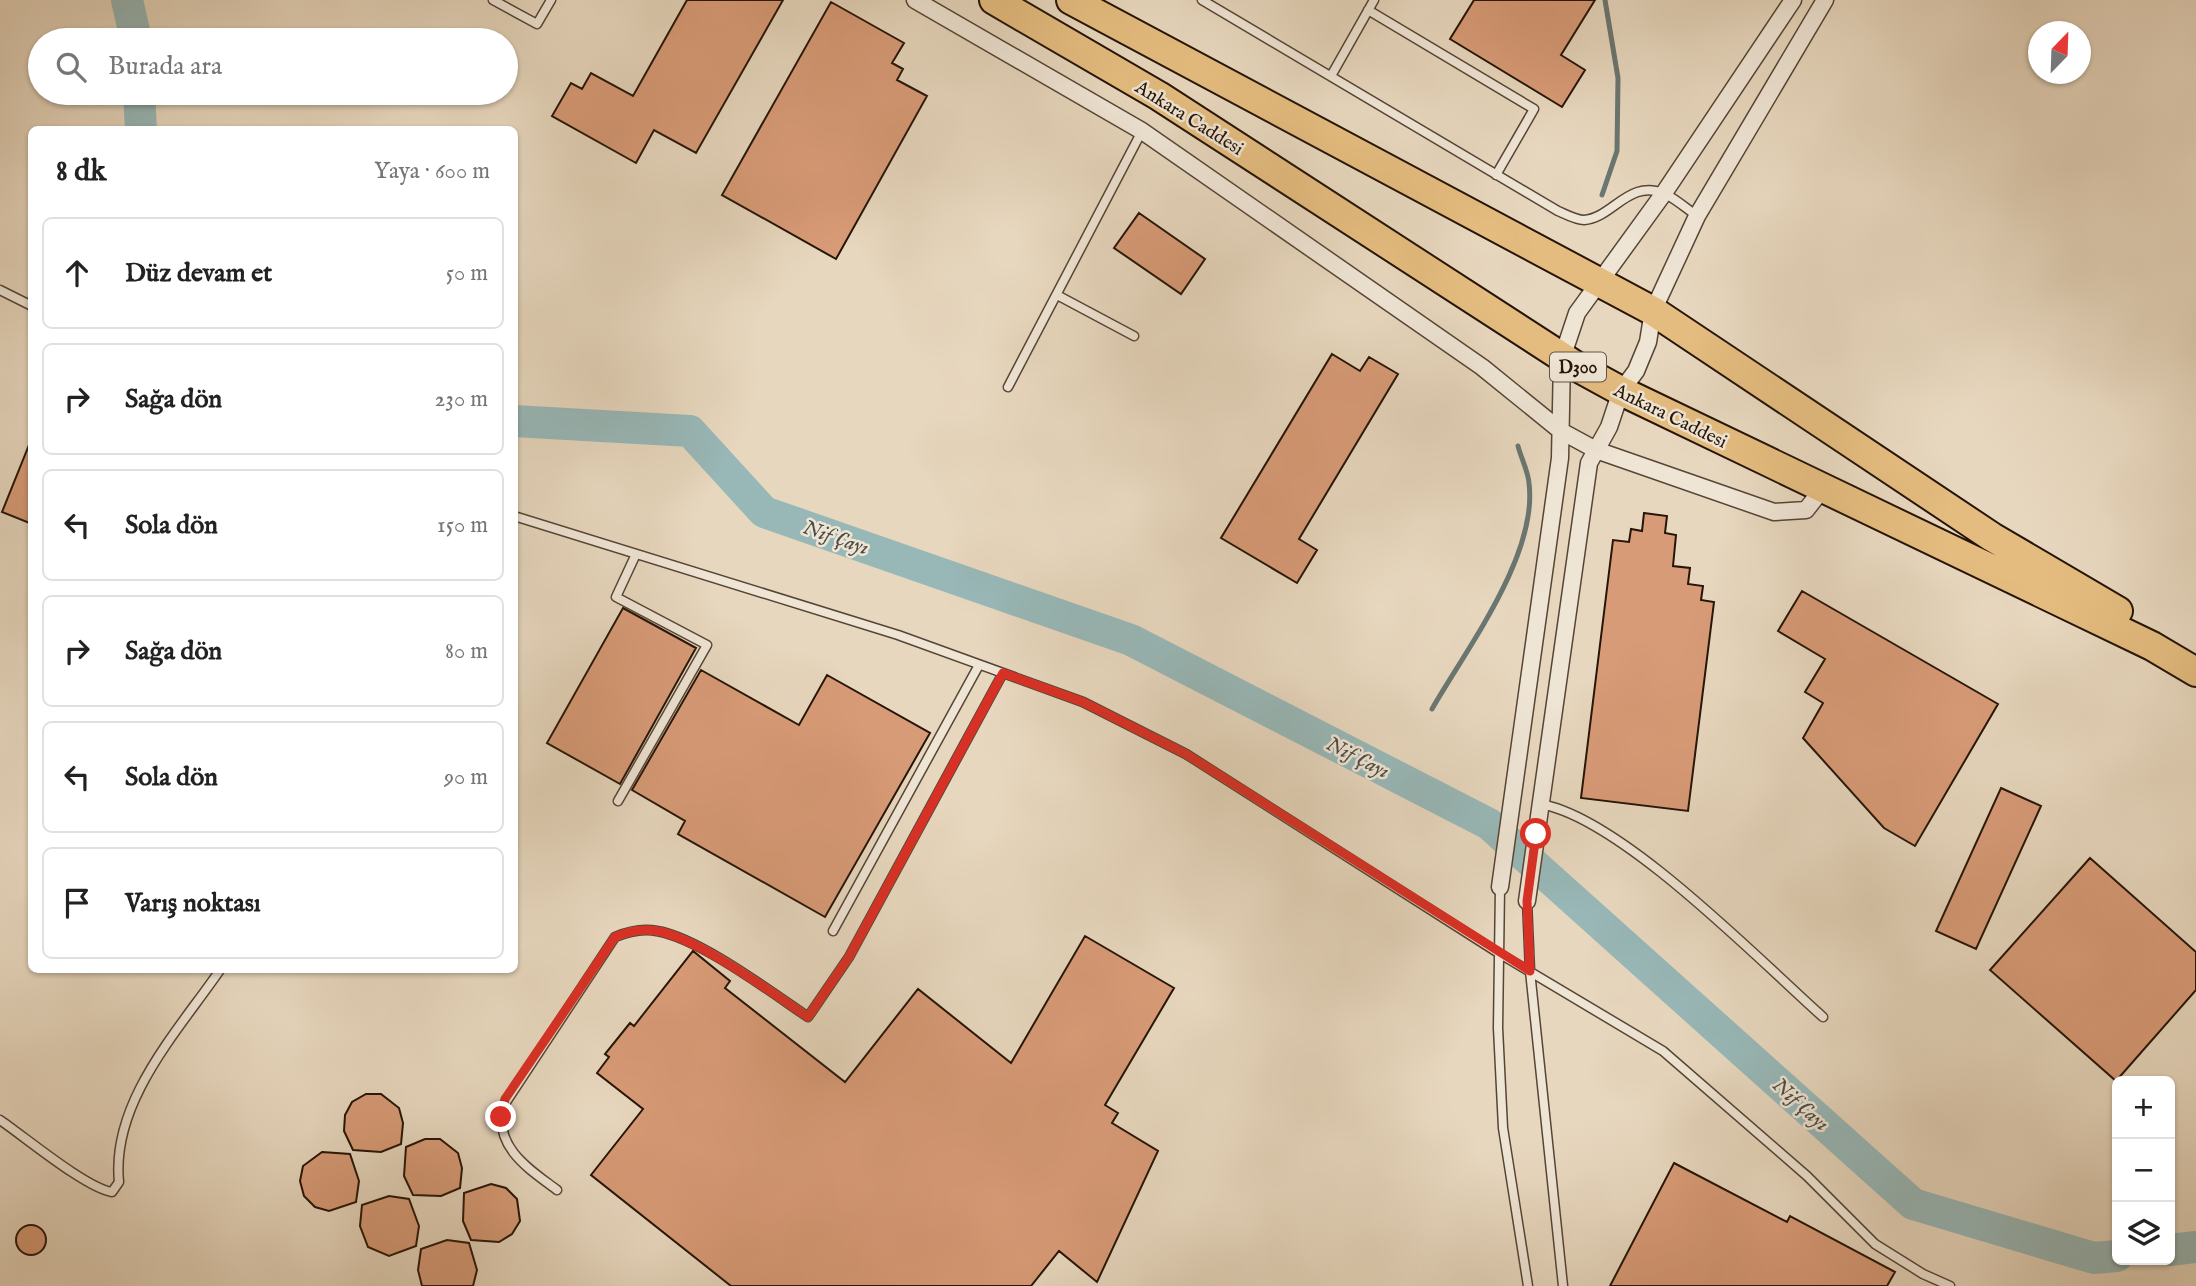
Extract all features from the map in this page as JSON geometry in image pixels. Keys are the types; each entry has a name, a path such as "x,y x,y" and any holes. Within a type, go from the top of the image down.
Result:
{"highway":[{"name":"Ankara Caddesi","path":"994,0 1158,96 1562,358 1621,391 2152,646 2196,672"},
{"path":"1071,0 1600,280 1653,311 1992,537 2196,657"}],"street":[{"path":"915,0 1143,131 1482,367 1561,431 1596,450 1774,512 1806,510 1824,487"},
{"path":"1500,887 1561,431 1562,358 1577,313 1664,193 1793,0"},
{"path":"1527,901 1588,463 1609,427 1621,391 1636,371 1648,342 1653,311 1697,216 1825,0"},
{"path":"1512,800 1540,804"}],"lane":[{"path":"494,0 537,24 551,0"},
{"path":"1202,0 1558,211 1582,220 1597,216 1617,202 1643,190 1664,193 1697,216"},
{"path":"1331,76 1374,0"},
{"path":"1368,10 1534,109 1496,175"},
{"path":"1009,387 1143,131"},
{"path":"0,290 28,304"},
{"path":"1057,295 1134,336"},
{"path":"518,517 898,635 1083,702 1186,754 1497,952 1663,1051 1807,1176 1875,1244 1923,1274 1950,1286"},
{"path":"618,801 707,645 616,597 636,554"},
{"path":"832,932 979,665"},
{"path":"557,1191 512,1153 503,1136 502,1108 615,937 646,930 672,935 731,966 808,1017 849,957 1003,673"},
{"path":"1540,804 1558,807 1587,821 1631,850 1823,1017"},
{"path":"1500,887 1497,952 1503,1128 1528,1286"},
{"path":"1527,901 1530,971 1563,1286"},
{"path":"0,1119 81,1178 111,1192 119,1182 117,1158 124,1126 165,1041 218,973"}],"building":[{"path":"687,0 783,0 696,153 654,130 636,163 552,116 571,83 582,89 591,73 633,96"},
{"path":"1474,0 1595,0 1561,55 1585,70 1562,107 1450,39"},
{"path":"831,2 904,43 892,63 903,69 897,80 927,96 836,259 722,195"},
{"path":"1139,213 1205,259 1181,294 1114,248"},
{"path":"1332,354 1360,371 1369,357 1398,374 1299,539 1317,550 1297,583 1221,538"},
{"path":"28,447 28,522 2,512"},
{"path":"1644,513 1667,516 1665,533 1676,535 1673,566 1690,568 1688,584 1703,586 1701,600 1714,602 1688,811 1581,798 1613,540 1629,542 1631,529 1642,531"},
{"path":"1802,591 1998,704 1915,846 1884,828 1803,738 1823,703 1805,692 1825,659 1778,631"},
{"path":"623,608 696,648 620,784 547,743"},
{"path":"701,670 799,725 827,675 930,733 825,917 678,834 685,821 632,790"},
{"path":"2001,788 2041,806 1976,949 1936,931"},
{"path":"2090,858 2196,952 2196,990 2120,1076 2112,1077 1990,970"},
{"path":"1085,936 1174,988 1105,1105 1118,1113 1112,1123 1158,1151 1097,1282 1059,1251 1031,1286 731,1286 591,1175 643,1109 597,1073 609,1057 605,1054 630,1023 634,1026 693,951 730,981 725,988 845,1082 918,989 1011,1063"},
{"path":"366,1094 381,1094 399,1108 403,1123 401,1144 381,1152 353,1150 344,1131 345,1115 352,1102"},
{"path":"425,1139 440,1139 458,1153 462,1168 460,1188 441,1196 413,1195 404,1176 406,1147"},
{"path":"322,1152 350,1154 359,1181 356,1202 329,1211 315,1207 304,1196 300,1181 303,1166"},
{"path":"1674,1163 1787,1222 1790,1216 1895,1272 1887,1286 1610,1286"},
{"path":"491,1184 506,1188 517,1199 520,1221 512,1234 499,1242 471,1240 463,1221 464,1193"},
{"path":"389,1196 409,1199 419,1226 416,1246 389,1256 368,1247 360,1226 362,1205"},
{"path":"31,1225 37,1226 45,1234 45,1246 37,1254 31,1255 25,1254 17,1246 16,1240 17,1234 25,1226"},
{"path":"447,1240 469,1243 477,1270 473,1286 422,1286 418,1270 421,1249"}],"waterway":[{"name":"Nif Çayı","path":"127,0 133,28"},
{"path":"1602,195 1617,151 1618,78 1605,0"},
{"name":"Nif Çayı","path":"140,105 141,126"},
{"name":"Nif Çayı","path":"518,421 690,431 764,512 1131,640 1489,824 1913,1204 2094,1258 2112,1256"},
{"path":"1432,709 1497,600 1523,540 1529,511 1529,483 1518,446"},
{"name":"Nif Çayı","path":"2175,1249 2196,1247"}],"route":[{"path":"501,1117 505,1099 615,937 625,933 655,930 672,935 731,966 808,1017 849,957 1003,673 1083,702 1186,754 1530,971 1527,901 1536,834"}]}
